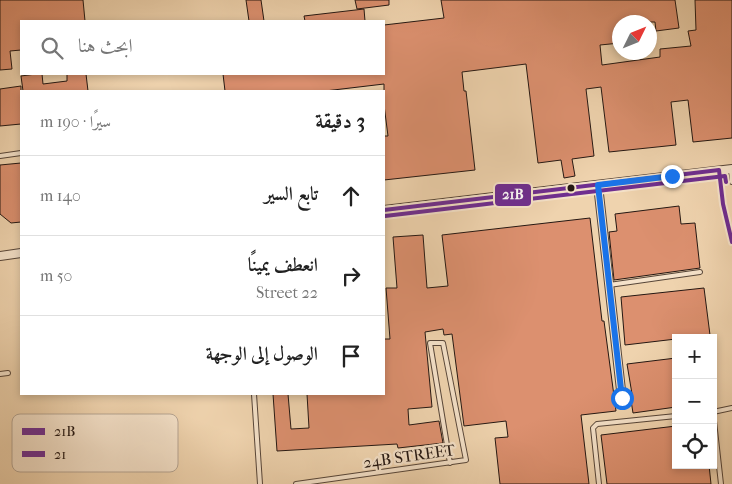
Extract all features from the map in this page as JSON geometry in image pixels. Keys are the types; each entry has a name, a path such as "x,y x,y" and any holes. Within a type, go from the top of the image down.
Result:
{"street":[{"path":"385,210 731,169"},
{"path":"598,185 622,398"},
{"path":"0,256 20,253"}],"lane":[{"path":"0,156 20,153"},
{"path":"731,169 732,182"},
{"path":"719,170 723,204 732,242"},
{"path":"731,237 732,229"},
{"path":"609,285 700,272"},
{"name":"24B STREET","path":"296,484 450,463 466,460 443,343 430,343 450,463"},
{"path":"0,374 8,373"},
{"path":"254,395 260,484"},
{"path":"717,411 732,408"},
{"path":"599,484 593,428 597,424 672,416"},
{"path":"714,424 720,484"}],"building":[{"path":"0,0 83,0 85,20 20,20 20,50 10,51 12,69 0,70"},
{"path":"246,0 261,0 264,20 249,20"},
{"path":"355,0 389,0 389,5 357,9"},
{"path":"441,0 675,0 679,28 657,31 657,15 612,15 612,44 600,45 602,65 638,60 657,60 657,57 660,57 660,49 691,46 688,31 696,30 695,0 732,0 732,138 693,142 688,100 671,102 676,145 609,152 601,87 586,89 594,156 572,159 575,176 564,178 561,160 538,163 526,64 462,72 475,170 385,180 385,136 388,136 384,84 333,90 225,90 223,75 385,75 385,25 444,18"},
{"path":"364,9 365,20 305,20 304,16"},
{"path":"42,75 43,84 67,81 67,75 86,75 88,90 23,90 21,76"},
{"path":"21,86 20,124 0,126 0,89"},
{"path":"20,163 20,222 11,223 0,214 0,165"},
{"path":"679,206 681,224 695,223 700,268 614,280 609,232 617,231 615,214"},
{"path":"590,218 602,321 604,321 616,411 581,415 589,484 500,484 495,438 508,437 506,421 464,426 452,334 444,335 443,329 425,332 432,407 408,409 409,425 439,421 443,443 398,448 397,444 277,451 273,395 288,395 291,429 309,428 307,395 385,395 385,339 390,339 386,288 397,288 393,237 423,235 427,288 448,286 442,235"},
{"path":"704,288 710,334 672,334 672,339 625,345 621,297"},
{"path":"672,358 672,408 633,413 627,364"},
{"path":"672,426 672,469 709,469 711,484 607,484 601,435"}],"transit line":[{"name":"21B","path":"385,210 719,170 723,204 732,242"},
{"name":"21","path":"385,216 725,176 726,182"}],"route":[{"path":"622,398 598,185 672,176"}]}
